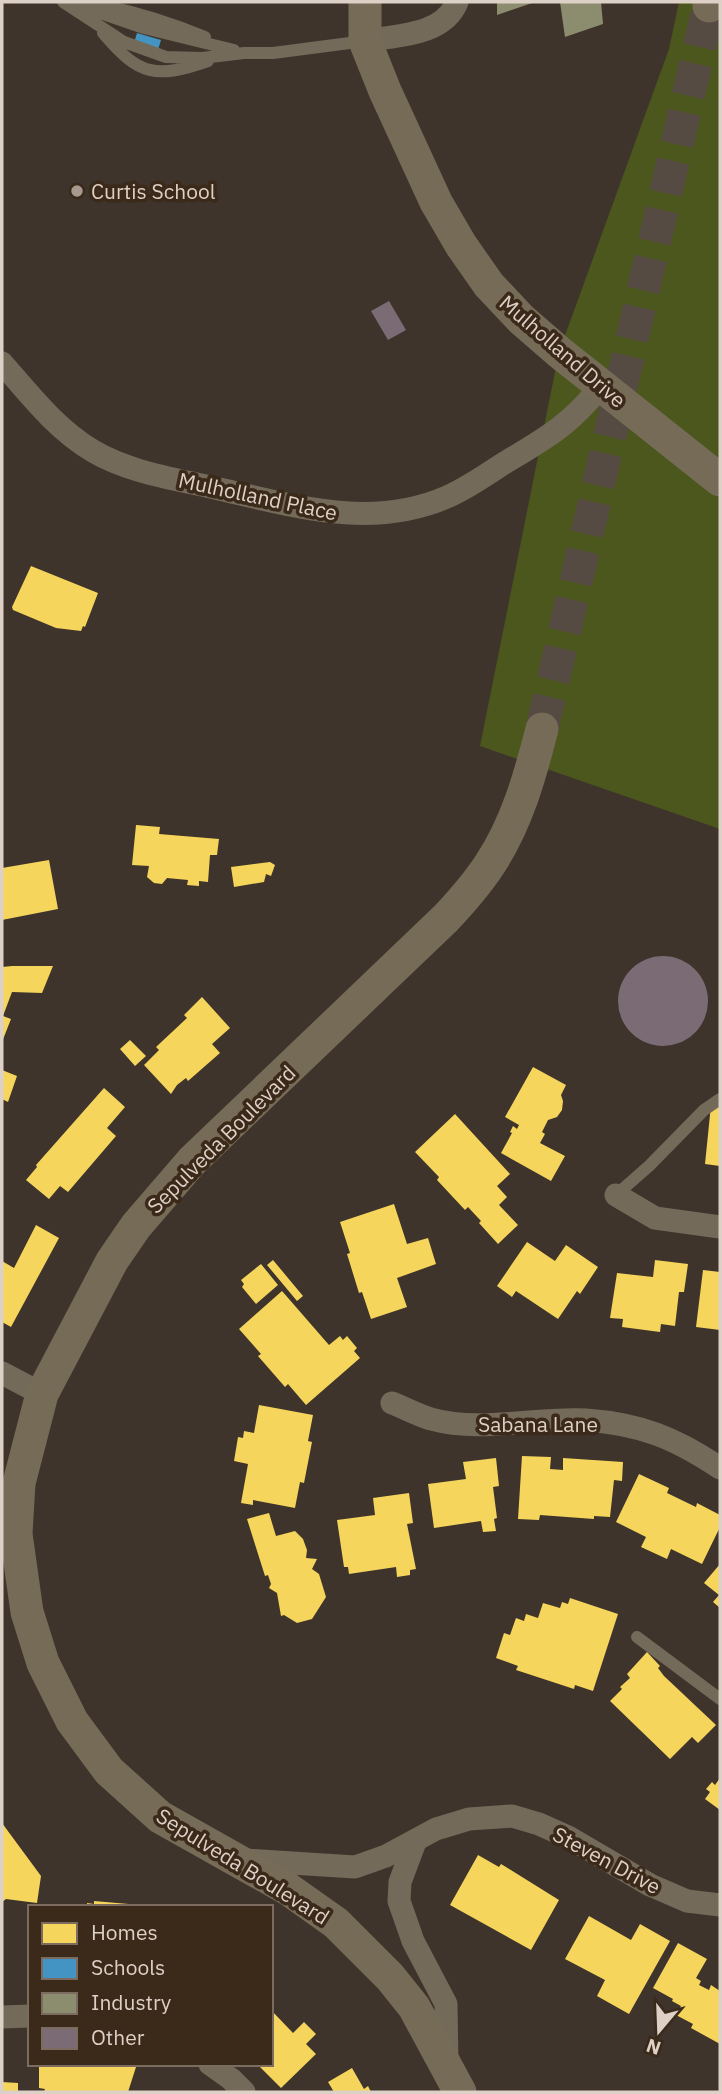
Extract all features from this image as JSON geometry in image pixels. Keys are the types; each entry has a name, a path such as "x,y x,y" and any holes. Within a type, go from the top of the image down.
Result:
{"main road":[{"name":"Mulholland Drive","path":"365,2 365,41 416,161 461,246 489,285 521,319 600,387 720,480"},
{"name":"Sepulveda Boulevard","path":"453,2079 414,2007 367,1953 336,1923 288,1889 160,1817 110,1771 72,1721 43,1663 27,1612 16,1534 19,1483 42,1394 112,1261 164,1192 192,1161 446,918 471,890 491,863 506,835 532,769 542,729"}],"street":[{"path":"365,41 433,27 446,19 457,2"},
{"name":"Mulholland Place","path":"2,363 67,433 94,452 123,465 295,506 342,514 374,515 410,509 447,497 559,429 581,410 600,387"},
{"path":"616,1195 655,1218 720,1227"},
{"path":"2,1373 42,1394"},
{"name":"Sabana Lane","path":"392,1403 432,1419 468,1424 586,1420 646,1430 677,1441 720,1468"},
{"name":"Steven Drive","path":"237,1860 355,1867 386,1856 436,1829 469,1819 512,1816 568,1837 650,1885 687,1901 720,1905"},
{"path":"415,1842 400,1882 399,1902 413,1941 446,2004 453,2079"},
{"path":"2,2017 28,2016"},
{"path":"213,2066 244,2092"}],"lane":[{"path":"63,2 124,42 166,57 202,58 306,50 365,41"},
{"path":"69,2 144,28 244,53"},
{"path":"85,2 112,6 166,22 244,53"},
{"path":"616,1195 704,1110 720,1099"},
{"path":"637,1637 720,1699"}],"green space":[{"path":"679,2 720,2 720,829 480,746 559,352 669,49"}],"building: Homes":[{"path":"31,566 98,593 81,631 56,628 13,610"},
{"path":"136,825 160,827 159,834 219,839 217,855 210,855 208,882 199,881 199,886 187,885 188,880 167,878 162,884 154,883 147,877 149,866 132,865"},
{"path":"49,860 58,909 2,920 2,868"},
{"path":"270,862 275,865 271,876 266,874 264,882 234,887 231,867"},
{"path":"53,966 42,993 12,992 3,1016 11,1019 2,1042 2,967"},
{"path":"202,997 230,1028 212,1044 220,1053 188,1081 186,1078 177,1085 171,1094 144,1065 159,1050 156,1047 187,1018 184,1015"},
{"path":"130,1040 146,1056 135,1066 120,1049"},
{"path":"533,1067 566,1085 561,1095 562,1110 557,1117 548,1120 540,1143 565,1156 551,1181 501,1153 513,1126 517,1129 519,1125 505,1117"},
{"path":"2,1070 17,1076 8,1102 2,1099"},
{"path":"104,1088 125,1107 107,1128 116,1136 68,1192 60,1186 49,1199 26,1180"},
{"path":"711,1105 720,1106 720,1166 705,1164"},
{"path":"455,1114 510,1174 497,1186 507,1197 499,1205 518,1225 498,1244 479,1223 481,1221 468,1207 465,1210 415,1152"},
{"path":"394,1204 407,1244 428,1238 436,1264 397,1278 407,1307 371,1319 362,1292 359,1293 340,1222"},
{"path":"36,1225 59,1238 11,1327 2,1322 2,1261 14,1268"},
{"path":"527,1242 555,1261 566,1245 598,1267 580,1294 577,1291 558,1319 516,1291 512,1297 497,1286"},
{"path":"273,1260 303,1296 297,1301 267,1265"},
{"path":"655,1260 688,1264 684,1292 679,1292 675,1326 661,1324 660,1332 622,1327 623,1319 610,1318 617,1273 653,1277"},
{"path":"261,1264 278,1285 256,1304 242,1287 244,1284 241,1280"},
{"path":"703,1270 720,1272 720,1330 696,1327"},
{"path":"282,1291 329,1345 340,1336 343,1340 347,1336 357,1348 354,1351 360,1358 306,1405 288,1384 285,1387 239,1329"},
{"path":"259,1405 313,1415 308,1441 312,1442 304,1483 300,1482 295,1508 253,1500 253,1505 241,1503 248,1464 234,1461 238,1437 243,1438 244,1431 254,1433"},
{"path":"522,1456 551,1457 550,1469 563,1470 563,1458 623,1462 622,1481 614,1480 610,1517 594,1516 594,1519 540,1515 539,1520 518,1519"},
{"path":"496,1458 499,1486 493,1487 496,1531 483,1532 481,1521 434,1528 428,1484 466,1479 463,1462"},
{"path":"639,1474 669,1488 667,1493 696,1507 697,1503 720,1515 720,1527 702,1564 671,1549 667,1559 641,1547 646,1537 616,1522"},
{"path":"409,1493 413,1523 407,1524 416,1569 410,1570 410,1575 397,1577 396,1567 349,1574 348,1567 344,1567 337,1520 375,1515 373,1498"},
{"path":"269,1513 276,1536 295,1531 303,1539 307,1550 306,1558 317,1559 312,1569 319,1574 326,1597 312,1619 297,1623 284,1615 281,1616 277,1593 269,1588 271,1584 268,1575 265,1576 247,1519"},
{"path":"720,1564 720,1608 713,1602 719,1595 704,1583"},
{"path":"570,1598 618,1614 593,1691 575,1685 574,1689 516,1670 518,1666 496,1658 504,1633 510,1635 516,1618 524,1621 526,1614 538,1618 543,1603 560,1608 562,1602 568,1604"},
{"path":"647,1652 660,1666 658,1668 664,1676 716,1725 698,1743 692,1737 670,1759 610,1701 630,1678 627,1674"},
{"path":"720,1778 720,1810 705,1799 710,1792 706,1789 712,1782 715,1785"},
{"path":"2,1823 41,1876 37,1903 6,1899 2,1902"},
{"path":"478,1855 499,1867 501,1864 559,1900 531,1950 450,1905"},
{"path":"94,1901 140,1905 87,1905 87,1903 94,1904"},
{"path":"589,1916 631,1940 640,1924 670,1941 629,2014 597,1996 605,1980 565,1959"},
{"path":"678,1943 707,1959 696,1978 701,1981 699,1985 709,1990 711,1985 720,1991 720,2044 691,2028 693,2024 676,2015 681,2006 653,1988"},
{"path":"273,2012 293,2033 304,2022 316,2034 306,2044 316,2054 281,2088 259,2066 273,2066"},
{"path":"39,2066 136,2067 128,2092 44,2092 45,2089 39,2088"},
{"path":"352,2068 364,2089 368,2086 371,2092 334,2092 328,2082"},
{"path":"2,2082 18,2083 18,2092 2,2092"}],"building: Schools":[{"path":"137,33 161,40 158,50 134,43"}],"building: Industry":[{"path":"497,2 535,2 497,15"},
{"path":"560,2 601,2 603,24 565,37"}],"building: Other":[{"path":"389,301 406,330 388,340 371,311"},
{"path":"663,956 680,959 695,969 705,984 708,1001 705,1018 695,1033 680,1043 663,1046 646,1043 631,1033 621,1018 618,1001 621,984 631,969 646,959"}],"tunnel":[{"path":"542,729 709,6"}],"place":[{"name":"Curtis School","path":"77,191"}]}
